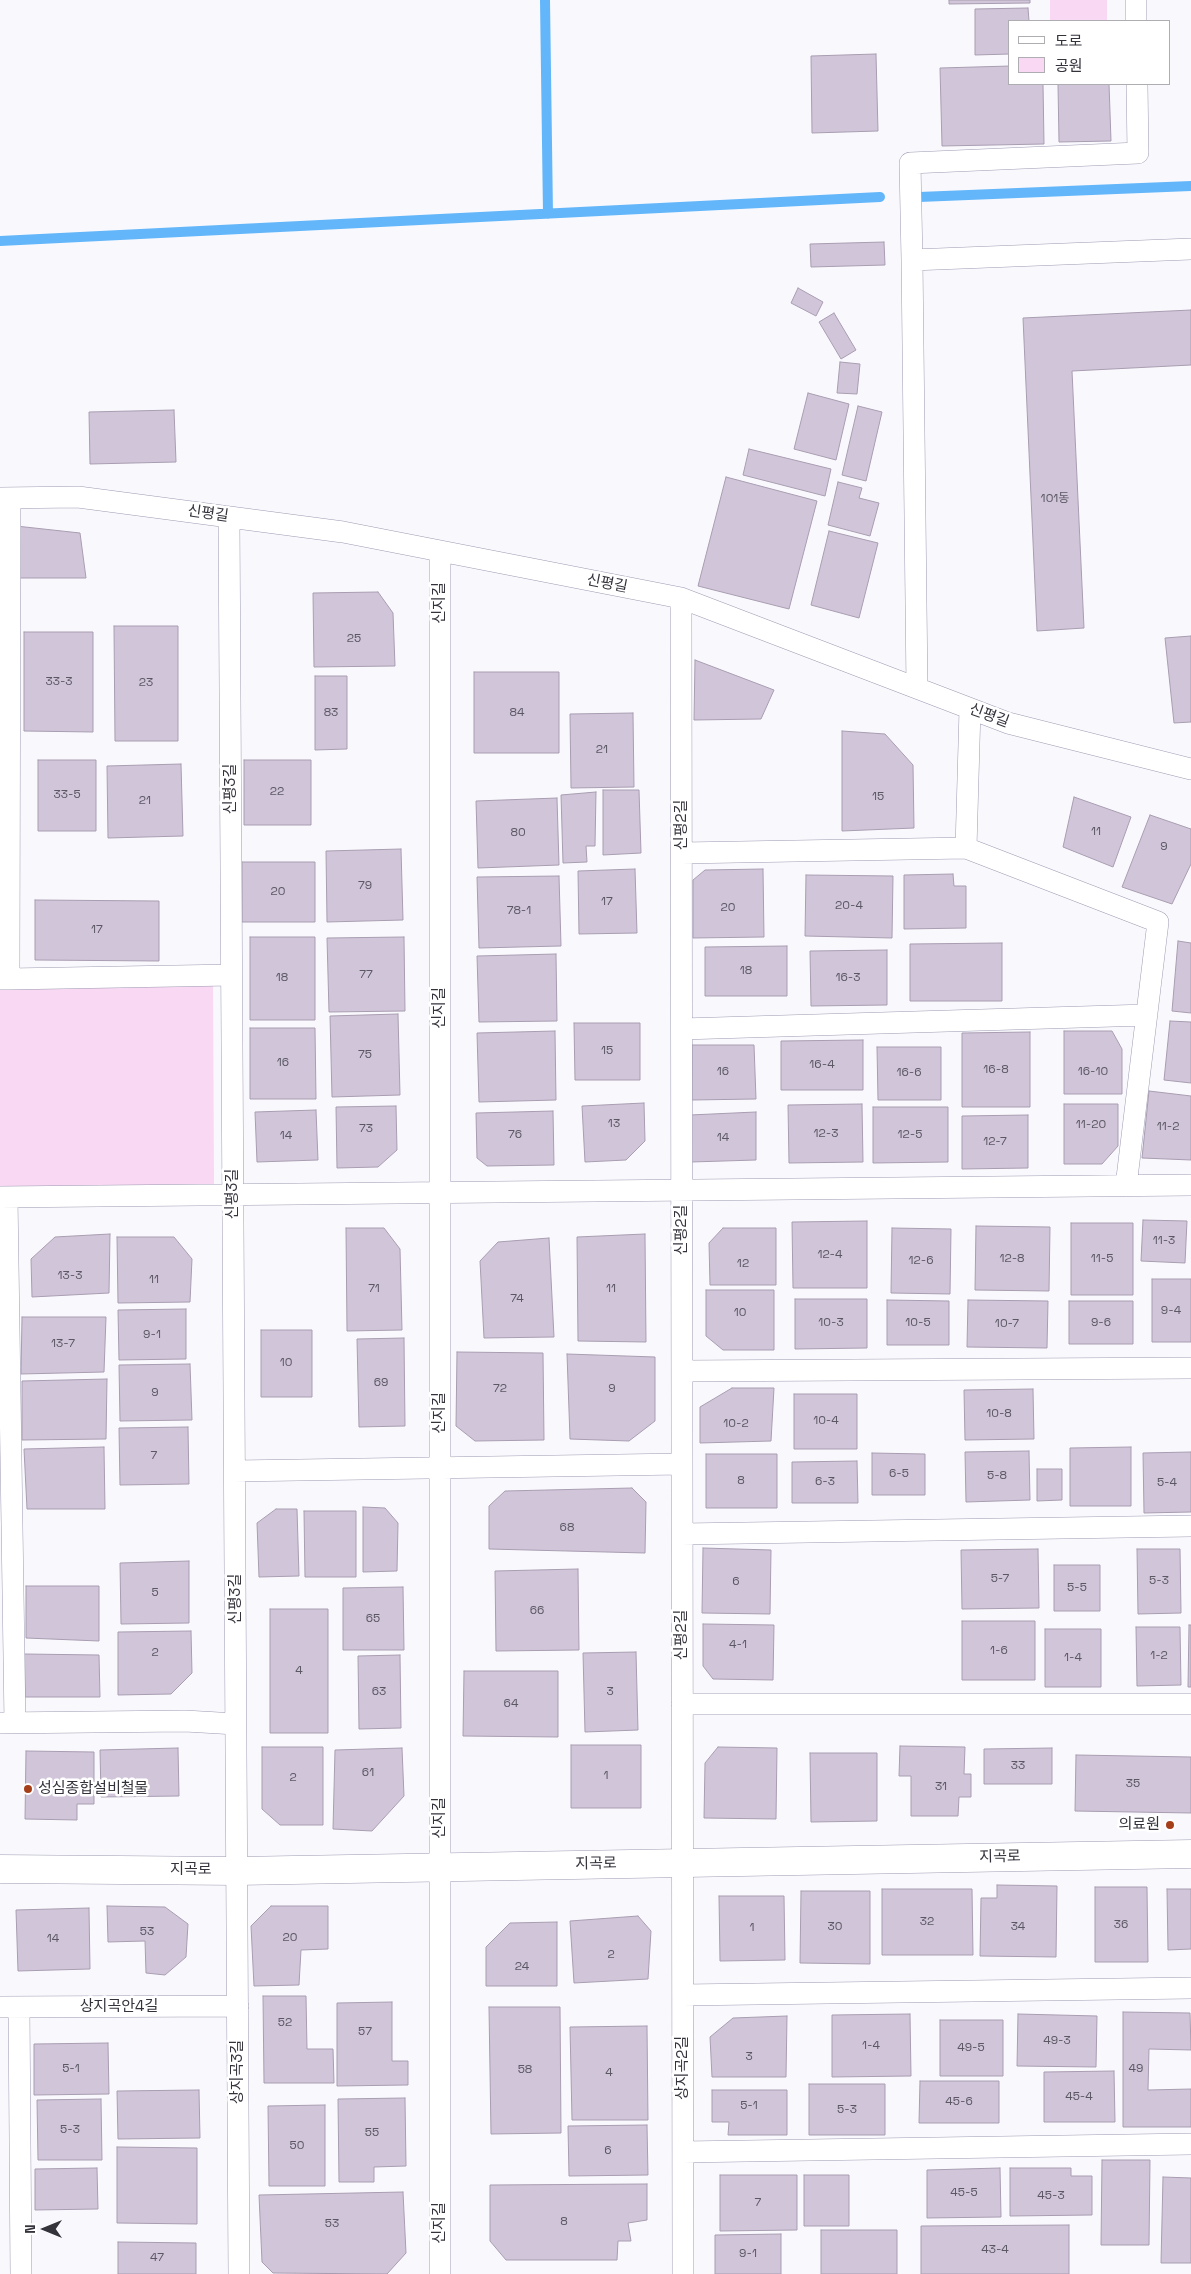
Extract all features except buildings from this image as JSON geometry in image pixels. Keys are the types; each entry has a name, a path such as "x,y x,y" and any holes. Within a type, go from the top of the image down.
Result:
{"street":[{"name":"지곡로","path":"0,1869 237,1871 1191,1854"}],"lane":[{"path":"1136,0 1136,20"},
{"path":"917,688 910,163 1138,153 1137,85"},
{"path":"912,260 1191,249"},
{"name":"신평길","path":"5,498 78,497 343,532 681,598 1008,723 1191,769"},
{"path":"5,498 4,979 232,975"},
{"name":"신평3길","path":"229,517 237,1871"},
{"name":"신지길","path":"440,551 440,2274"},
{"name":"신평2길","path":"681,598 681,1862"},
{"path":"966,848 970,709"},
{"path":"682,853 966,848 1158,922 1126,1186"},
{"path":"682,1029 1147,1015"},
{"path":"236,1724 185,1721 7,1723 4,1197 1191,1185"},
{"path":"682,1371 1191,1368"},
{"path":"235,1471 682,1464"},
{"path":"682,1534 1191,1526"},
{"path":"682,1704 1191,1704"},
{"name":"상지곡2길","path":"681,1862 683,2274"},
{"name":"상지곡3길","path":"237,1871 240,2274"},
{"path":"683,1995 1191,1988"},
{"name":"상지곡안4길","path":"10,2007 238,2006"},
{"path":"10,2007 21,2274"},
{"path":"683,2152 1191,2144"}],"green space":[{"path":"1050,0 1107,0 1107,20 1050,20"},
{"path":"213,984 214,1185 0,1188 0,988"}],"waterway":[{"path":"545,0 548,214"},
{"path":"919,197 1191,186"},
{"path":"0,241 880,197"}],"place":[{"name":"성심종합설비철물","path":"28,1789"},
{"name":"의료원","path":"1170,1825"}]}
